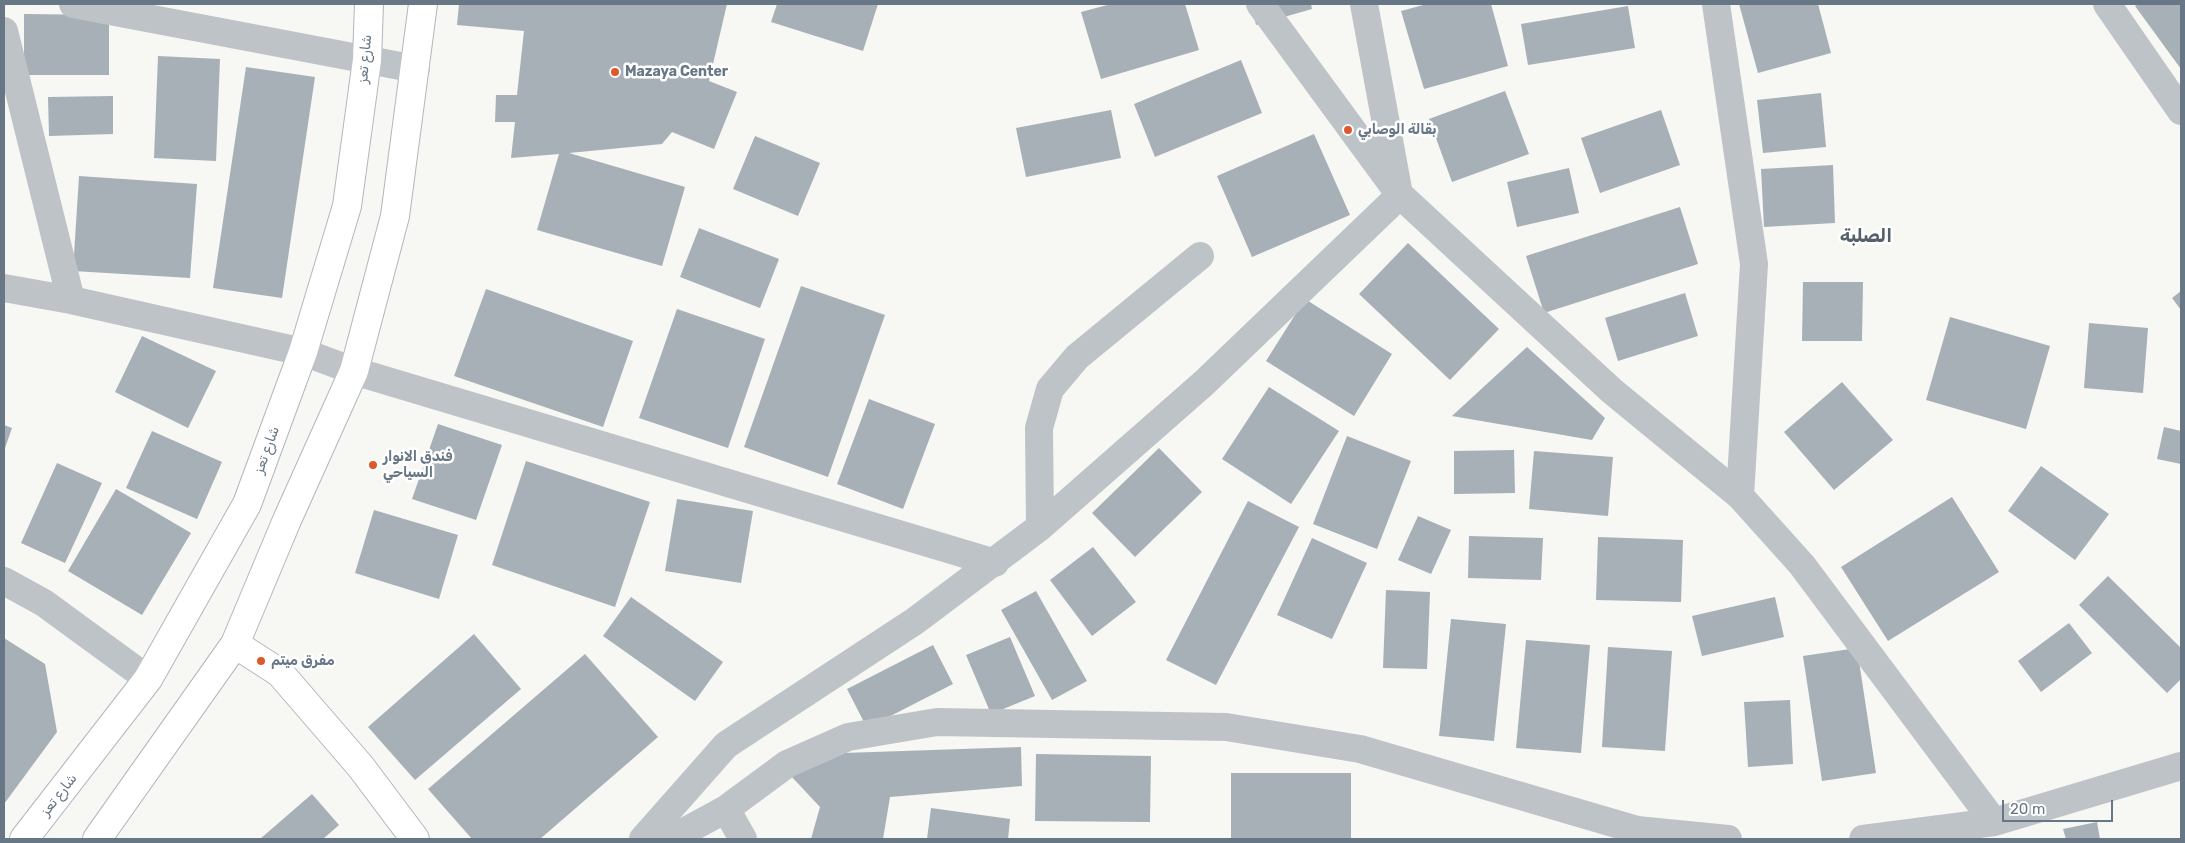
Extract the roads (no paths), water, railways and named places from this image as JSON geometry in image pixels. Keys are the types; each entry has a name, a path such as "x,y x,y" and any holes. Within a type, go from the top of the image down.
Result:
{"main road":[{"name":"شارع تعز","path":"24,839 148,679 247,504 303,352 347,206 367,60 369,4"},
{"path":"97,839 235,644 286,520 354,371 395,216 424,4"},
{"path":"235,644 280,673 361,767 415,839"}],"street":[{"path":"73,4 416,69"},
{"path":"1260,4 1400,195 1612,390 1740,496 1802,565 1994,822"},
{"path":"1364,4 1400,195"},
{"path":"1716,4 1754,264 1740,496"},
{"path":"2107,4 2181,111"},
{"path":"4,31 71,300"},
{"path":"643,839 726,745 916,621 995,563 1040,527 1204,382 1400,195"},
{"path":"1040,527 1039,428 1050,389 1077,357 1200,256"},
{"path":"4,288 71,300 303,352 354,371 995,563"},
{"path":"4,581 44,603 148,679"},
{"path":"671,839 726,809 787,764 848,736 937,722 1226,727 1360,750 1637,830 1728,839"},
{"path":"1863,839 1994,822 2181,766"},
{"path":"726,809 743,839"}],"place":[{"name":"Mazaya Center","path":"615,72"},
{"name":"بقالة الوصابي","path":"1348,130"},
{"name":"فندق الانوار السياحي","path":"373,465"},
{"name":"مفرق ميتم","path":"261,661"}],"district":[{"name":"الصلبة","path":"1866,237"}]}
